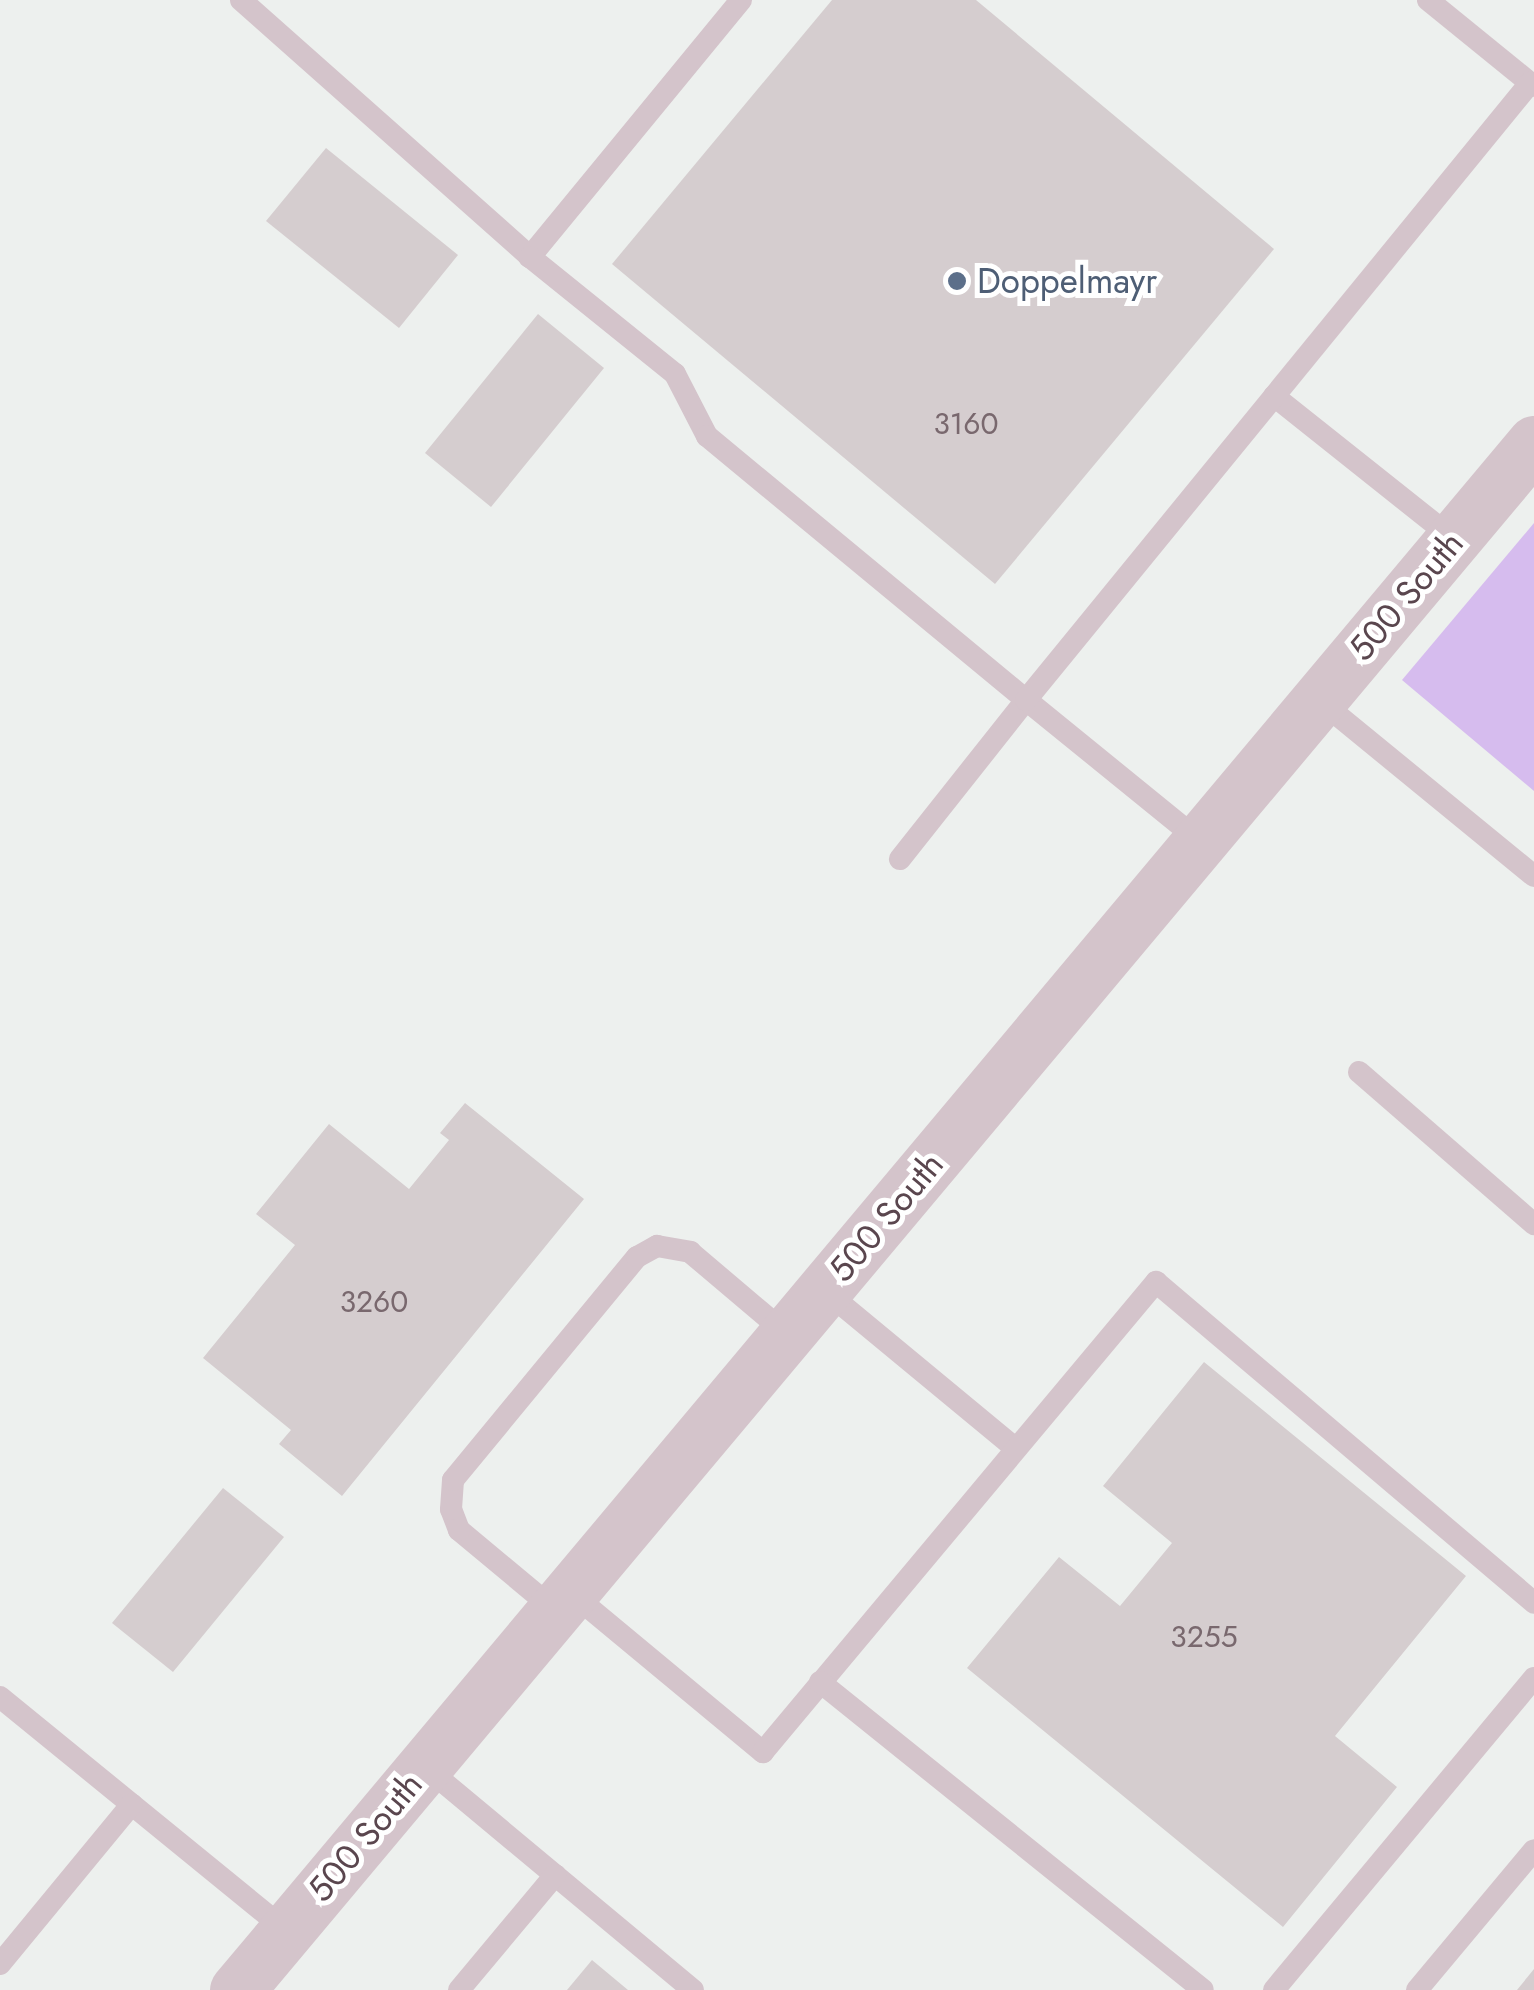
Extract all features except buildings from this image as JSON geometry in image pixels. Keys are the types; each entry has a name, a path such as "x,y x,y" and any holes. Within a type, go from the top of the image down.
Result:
{"street":[{"name":"500 South","path":"237,1990 1534,444"}],"lane":[{"path":"241,0 530,257 675,374 706,436 1201,842"},
{"path":"530,257 741,0"},
{"path":"900,859 1532,84 1428,0"},
{"path":"1274,396 1454,539"},
{"path":"1319,700 1534,876"},
{"path":"1359,1072 1534,1224"},
{"path":"787,1334 690,1252 657,1246 636,1257 453,1480 451,1509 459,1530 563,1601 762,1752 1156,1282 1534,1604"},
{"path":"824,1290 1015,1448"},
{"path":"1274,1990 1534,1678"},
{"path":"820,1682 1203,1990"},
{"path":"0,1696 287,1931"},
{"path":"424,1766 693,1990"},
{"path":"0,1964 132,1804"},
{"path":"1416,1990 1534,1850"},
{"path":"460,1990 555,1875"}],"shaded area":[{"path":"1534,523 1534,791 1402,680"}],"place":[{"name":"Doppelmayr","path":"957,281"}]}
